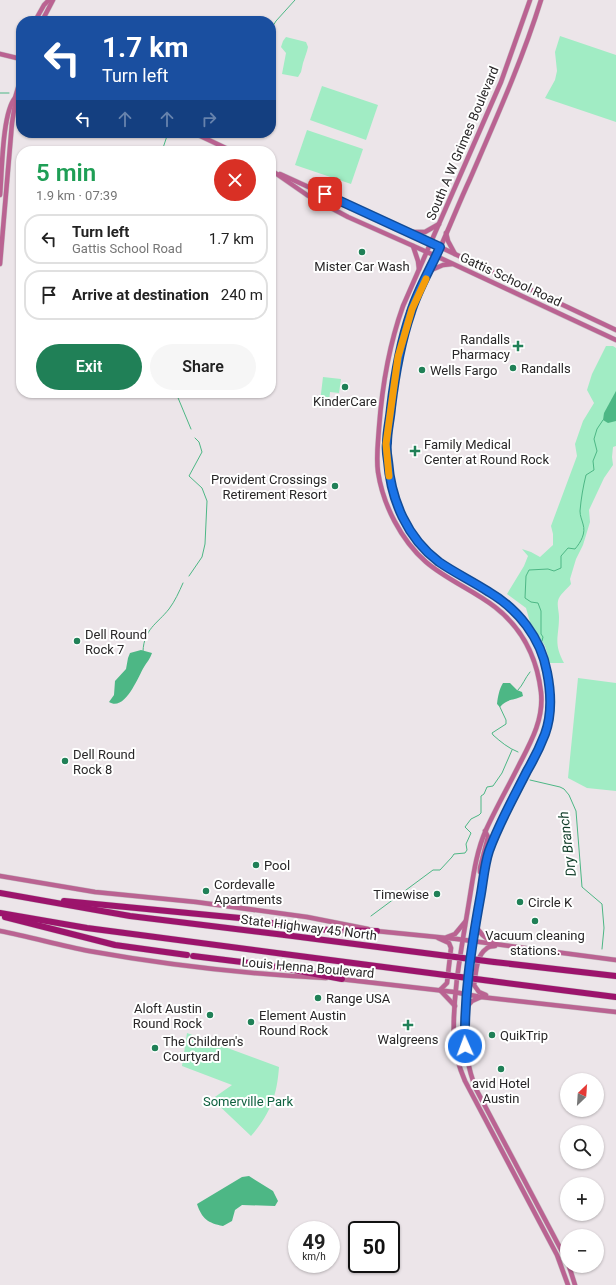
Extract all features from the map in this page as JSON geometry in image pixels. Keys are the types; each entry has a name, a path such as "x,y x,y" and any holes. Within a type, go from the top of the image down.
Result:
{"highway":[{"name":"State Highway 45 North","path":"0,893 90,907 130,916 616,976"},
{"path":"90,907 189,912 321,929 377,931"},
{"path":"0,913 87,928 616,997"},
{"path":"0,916 116,945 266,965 342,979"}],"main road":[{"path":"38,16 44,5 49,0"},
{"path":"45,16 53,0"},
{"name":"South A W Grimes Boulevard","path":"530,0 501,82 403,306 394,332 383,388 377,454 378,472 390,510 398,527 410,544 425,561 446,577 495,607 512,622 528,647 538,674 541,695 540,714 537,729 485,831 475,868 456,992 454,1030 455,1048 460,1070 557,1255 568,1285"},
{"name":"South A W Grimes Boulevard","path":"541,0 521,57 412,309 398,357 386,444 389,476 393,495 411,532 437,560 459,575 490,592 507,604 518,615 532,633 547,672 550,699 549,718 546,733 501,822 488,854 472,941 466,994 466,1057 470,1076 476,1089 560,1248"},
{"path":"0,54 16,58"},
{"path":"0,264 16,95"},
{"path":"0,195 7,118 11,103 15,98"},
{"path":"205,138 221,146"},
{"name":"Gattis School Road","path":"276,172 408,232 616,330"},
{"name":"Gattis School Road","path":"276,173 307,195 348,217 436,256 616,340"},
{"path":"408,232 425,232 440,222"},
{"path":"446,233 448,241 455,254"},
{"path":"413,246 419,270"},
{"path":"429,272 443,265 452,264"},
{"path":"604,335 616,337"},
{"path":"484,874 480,872 480,868 488,837 485,831"},
{"path":"0,876 95,892 196,902 307,916 377,931 472,941 616,960"},
{"path":"444,938 455,934 466,920"},
{"path":"475,924 484,938 498,945"},
{"name":"Louis Henna Boulevard","path":"0,930 86,950 192,968 342,979 456,992 481,997 616,1012"},
{"path":"435,937 449,943 451,948 447,983 440,990 455,1006"},
{"path":"491,997 480,992 474,985 480,957 486,948 498,945"},
{"path":"465,1008 481,997"},
{"path":"454,1030 458,1034 459,1049 466,1057"},
{"path":"571,1273 575,1285"}],"green space":[{"path":"560,36 616,55 616,122 545,98 555,80 557,71 555,52"},
{"path":"286,37 306,42 308,47 301,72 298,77 282,74 286,53 281,47"},
{"path":"322,86 378,105 366,140 310,120"},
{"path":"307,130 363,149 351,184 295,165"},
{"path":"606,346 613,346 616,348 616,446 613,447 613,465 604,478 589,510 590,522 583,545 576,559 570,579 571,584 561,594 558,601 559,617 557,640 564,663 550,663 545,646 530,622 526,608 507,594 524,566 528,556 522,549 540,557 553,545 551,526 577,456 575,444 583,421 594,403 587,390 592,374"},
{"path":"323,377 341,379 339,393 330,392 329,402 320,402"},
{"path":"578,678 616,683 616,791 587,788 568,778"},
{"name":"Somerville Park","path":"187,1033 279,1067 274,1096 268,1112 251,1136 212,1099 232,1085 182,1066"}],"shaded area":[{"path":"616,391 616,421 608,423 603,420 604,413"},
{"path":"141,650 152,653 135,685 126,698 120,702 115,704 109,702 114,695 115,681 126,669 130,653"},
{"path":"503,683 510,683 517,690 522,692 523,696 508,701 500,707 497,704"},
{"path":"249,1176 273,1191 278,1201 275,1206 242,1205 235,1210 232,1221 223,1226 210,1222 203,1217 197,1204 242,1177"}],"waterway":[{"path":"276,21 295,0"},
{"path":"0,93 9,93"},
{"path":"164,146 166,138"},
{"path":"178,398 191,429"},
{"name":"Dry Branch","path":"542,641 541,611 538,603 531,602 525,598 526,576 529,570 548,569 554,571 561,568 561,556 568,548 575,549 581,540 584,531 580,511 583,488 586,475 594,470 593,461 597,451 594,439 597,429 603,420"},
{"path":"189,576 202,557 205,544 207,501 202,488 189,476 202,452 199,442 195,438"},
{"path":"143,651 146,637 152,627 171,606 183,583"},
{"name":"Dry Branch","path":"518,690 530,672"},
{"name":"Dry Branch","path":"499,705 506,720 506,724 492,733 505,745 518,752"},
{"path":"371,916 433,870 440,870 454,854 465,853 467,850 466,844 471,833 465,827 471,819 481,813 481,796 484,794 487,787 493,786 502,773 512,750"},
{"name":"Dry Branch","path":"530,780 564,789 569,795 576,811 582,887 602,904 604,928 602,949"}],"slow traffic":[{"path":"389,476 386,444 400,345 412,309 426,279"}],"place":[{"name":"Mister Car Wash","path":"362,252"},
{"name":"Randalls Pharmacy","path":"518,346"},
{"name":"Randalls","path":"513,368"},
{"name":"Wells Fargo","path":"422,370"},
{"name":"KinderCare","path":"345,387"},
{"name":"Family Medical Center at Round Rock","path":"415,451"},
{"name":"Provident Crossings Retirement Resort","path":"335,486"},
{"name":"Dell Round Rock 7","path":"77,641"},
{"name":"Dell Round Rock 8","path":"65,761"},
{"name":"Pool","path":"256,865"},
{"name":"Cordevalle Apartments","path":"206,891"},
{"name":"Timewise","path":"437,894"},
{"name":"Circle K","path":"520,902"},
{"name":"Vacuum cleaning stations.","path":"535,921"},
{"name":"Range USA","path":"318,998"},
{"name":"Aloft Austin Round Rock","path":"210,1015"},
{"name":"Element Austin Round Rock","path":"251,1022"},
{"name":"Walgreens","path":"408,1025"},
{"name":"QuikTrip","path":"492,1035"},
{"name":"The Children's Courtyard","path":"155,1048"},
{"name":"avid Hotel Austin","path":"501,1069"}],"route":[{"path":"325,194 440,247 412,309 400,345 386,444 389,476 393,495 411,532 437,560 459,575 490,592 507,604 518,615 532,633 539,646 547,672 550,699 549,718 546,733 501,822 488,854 473,937 466,994 464,1022 465,1046"}]}
